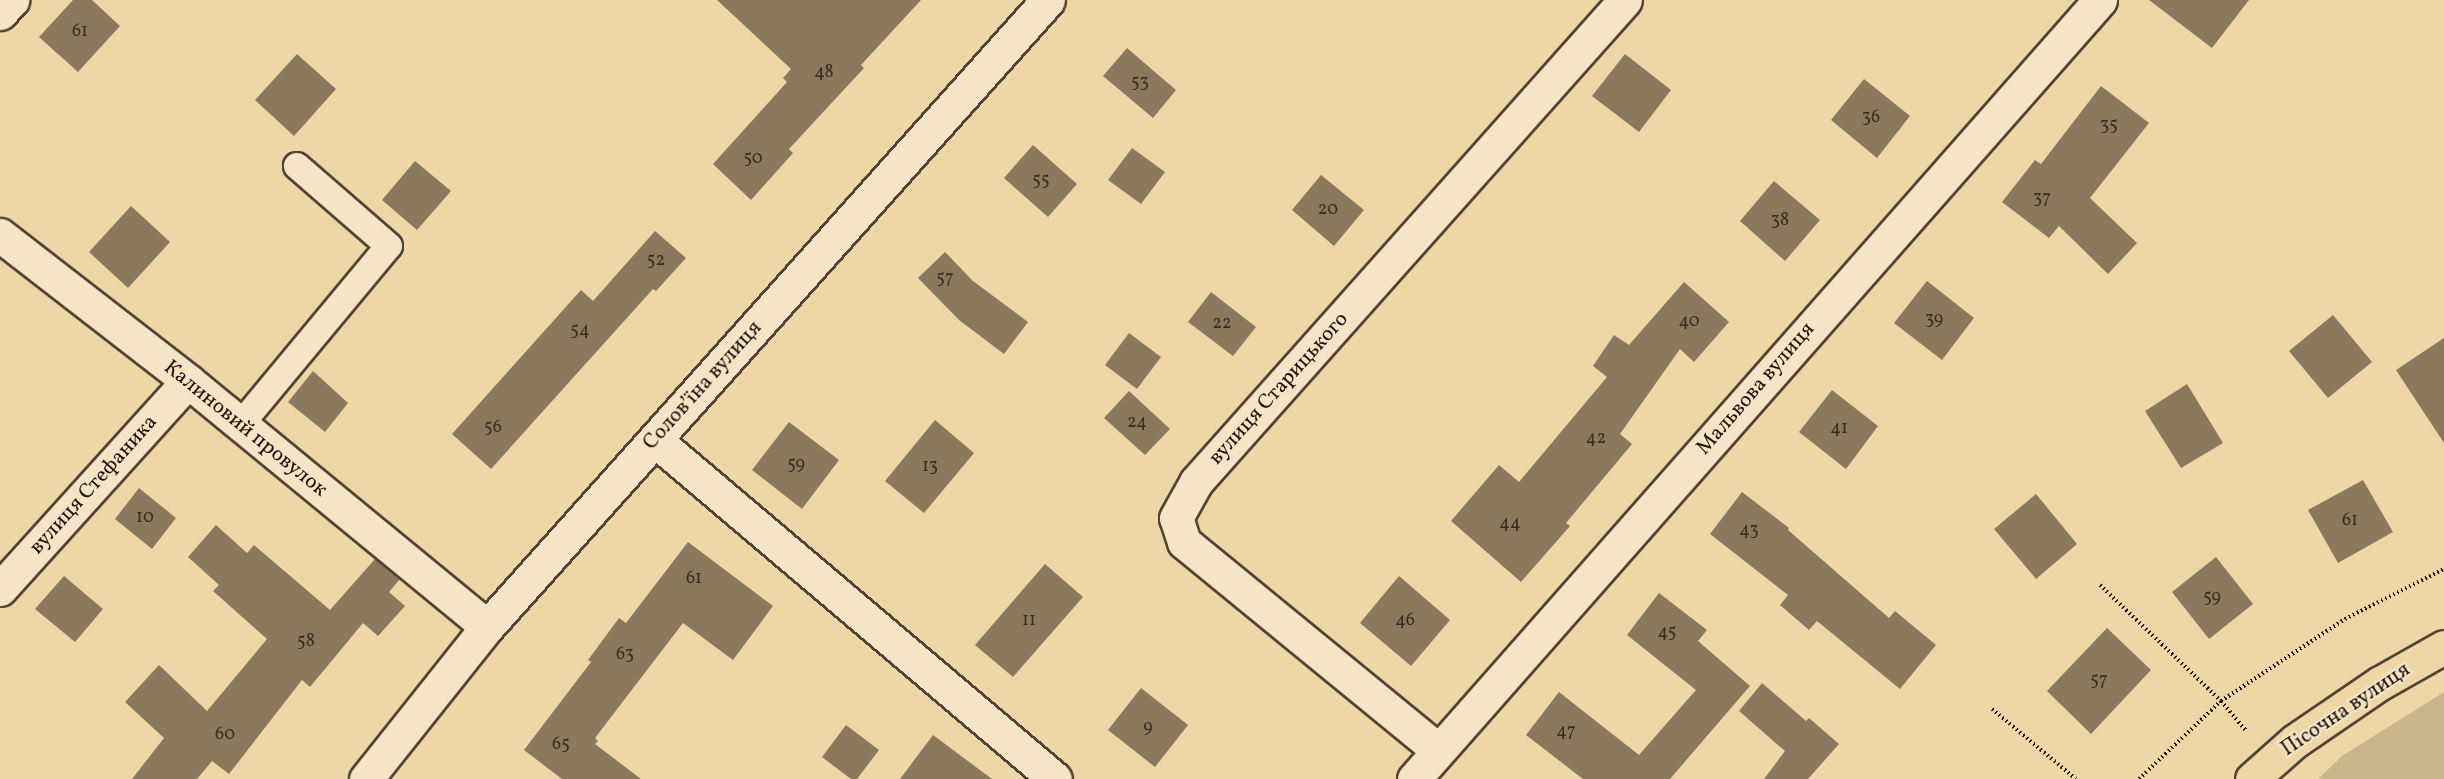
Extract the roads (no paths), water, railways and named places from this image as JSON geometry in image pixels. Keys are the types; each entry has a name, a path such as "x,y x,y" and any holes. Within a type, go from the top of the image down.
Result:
{"main road":[{"name":"Пісочна вулиця","path":"2261,770 2295,741 2380,683 2444,647"}],"street":[{"path":"0,14 12,0"},
{"name":"Соловʼїна вулиця","path":"366,779 488,627 1048,0"},
{"name":"вулиця Старицького","path":"1438,750 1184,542 1176,519 1196,483 1625,0"},
{"name":"Мальвова вулиця","path":"1414,779 2100,0"},
{"name":"Калиновий провулок","path":"0,235 188,381 488,627"},
{"name":"вулиця Стефаника","path":"0,589 188,381"},
{"path":"655,440 1055,779"}],"lane":[{"path":"241,424 389,246 297,166"}]}
